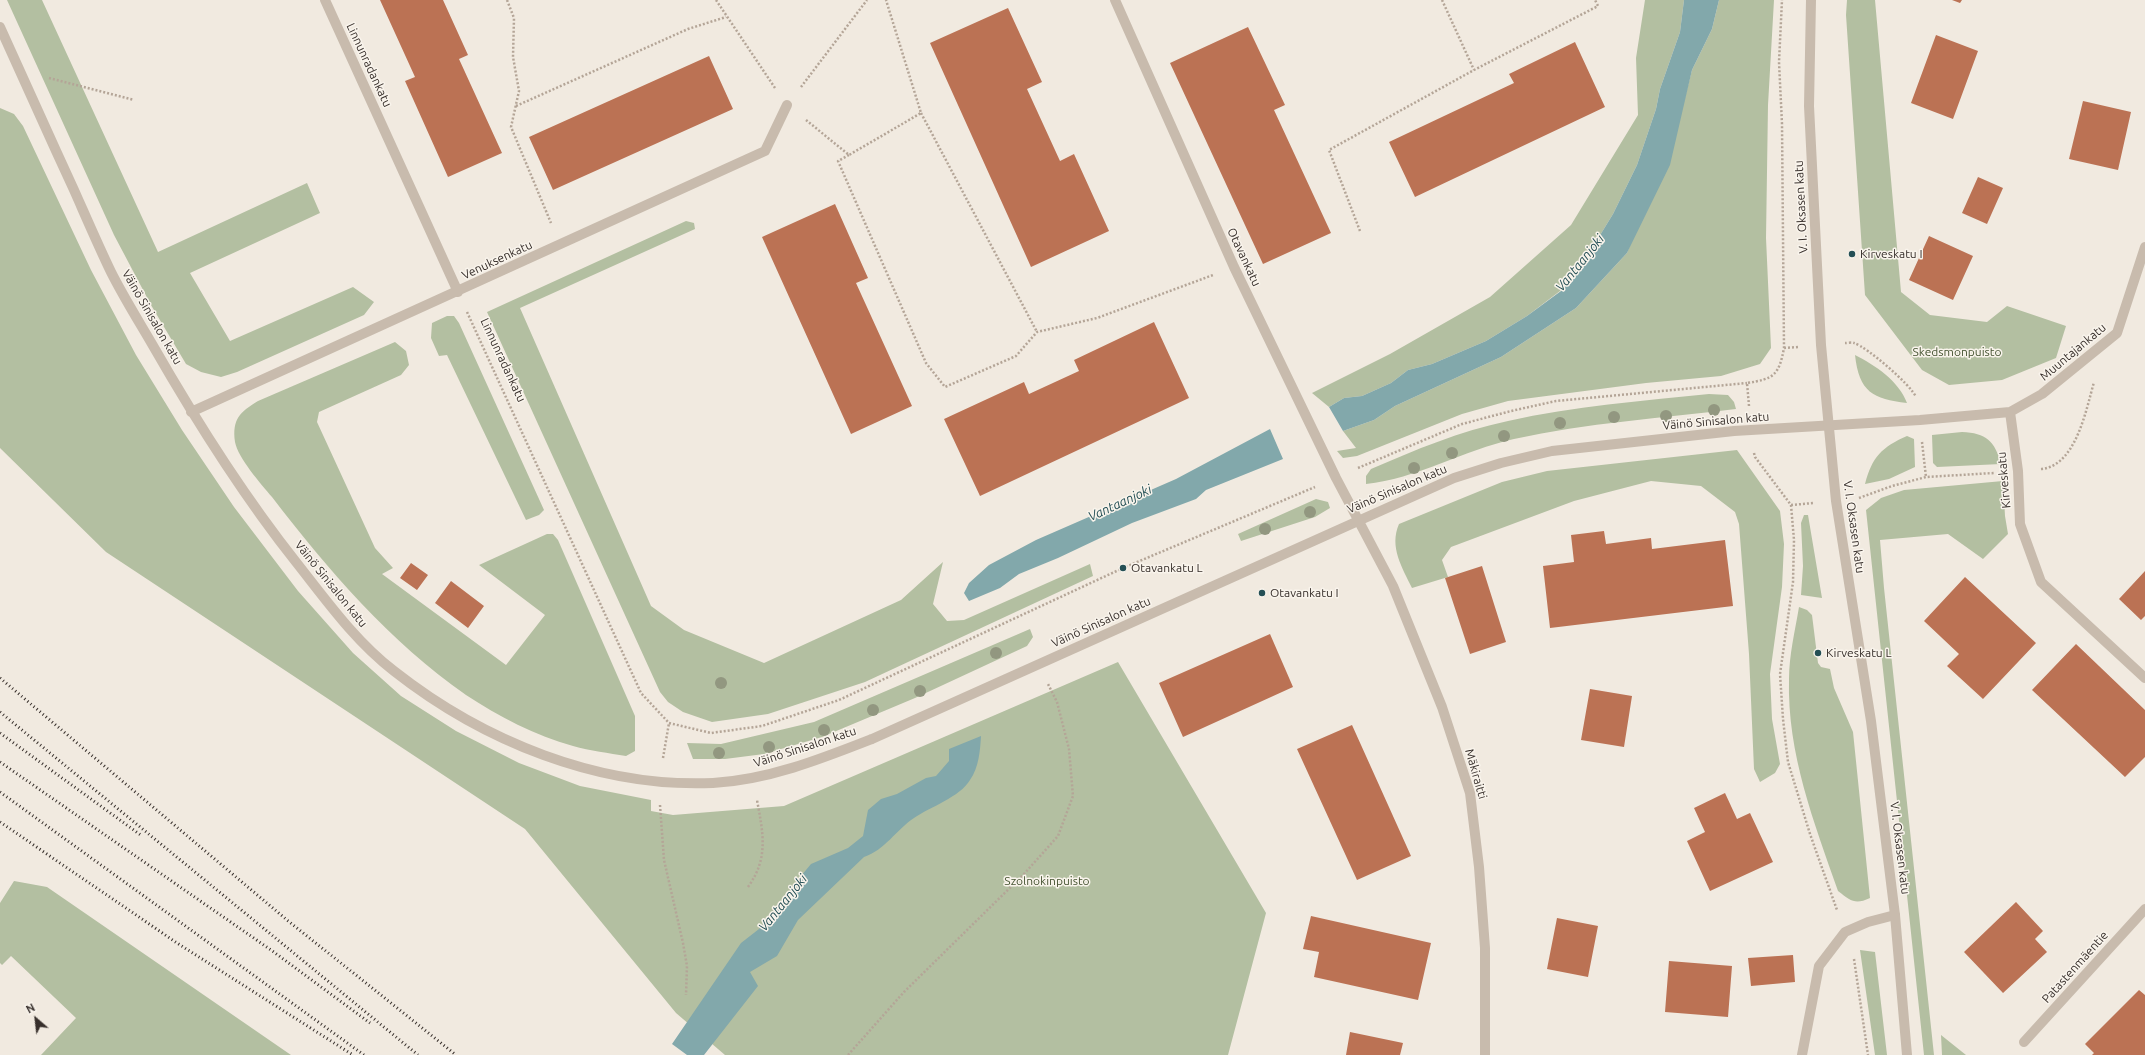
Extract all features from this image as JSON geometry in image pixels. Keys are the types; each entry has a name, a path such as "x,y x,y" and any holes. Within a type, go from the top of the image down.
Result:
{"street":[{"name":"Linnunradankatu","path":"325,0 458,292"},
{"name":"Otavankatu","path":"1114,0 1234,267 1336,478 1359,520"},
{"name":"V. I. Oksasen katu","path":"1811,0 1809,106 1821,345 1836,502 1871,722 1895,915 1907,1055"},
{"name":"Väinö Sinisalon katu","path":"0,27 111,272 191,412 268,526 347,627 392,670 452,712 512,743 592,771 659,782 714,783 753,778 818,759 872,739 1454,478 1501,463 1552,451 1752,430 1829,426"},
{"name":"Venuksenkatu","path":"191,412 765,152 788,105"},
{"name":"Muuntajankatu","path":"2010,412 2042,394 2117,333 2145,247"},
{"path":"1829,426 2010,412"},
{"name":"Kirveskatu","path":"2010,412 2018,471 2020,524 2041,582 2145,678"},
{"name":"Mäkiraitti","path":"1359,520 1396,593 1442,708 1470,793 1479,867 1485,948 1485,1055"},
{"name":"Patastenmäentie","path":"2024,1042 2145,909"},
{"path":"1802,1055 1819,966 1845,932 1868,922 1895,915"}],"path":[{"path":"507,0 514,18 513,57 519,90 512,127 560,246"},
{"path":"716,0 726,17 788,105 849,155"},
{"path":"788,105 867,0"},
{"path":"886,0 921,113 1037,332"},
{"path":"1442,0 1474,70"},
{"path":"1360,231 1329,150 1474,70 1598,6 1595,0"},
{"path":"686,994 687,966 664,860 659,782 669,723 711,733 762,726 839,700 1123,568 1336,478 1394,451 1462,424 1511,410 1556,401 1765,380 1780,368 1784,348 1782,124 1779,62 1782,0"},
{"path":"516,106 688,29 726,17"},
{"path":"21,73 80,85 134,100"},
{"path":"921,113 838,160 926,363 945,387 1016,356 1037,332 1097,318 1234,267"},
{"name":"Linnunradankatu","path":"458,292 642,693 669,723"},
{"path":"1784,348 1854,343 1877,358 1913,390 1917,401 1920,420 1926,477"},
{"path":"1791,505 1836,502 1866,497 1892,486 1926,477 2050,469 2063,459 2077,436 2096,378"},
{"path":"1747,383 1755,457 1791,505 1794,540 1793,582 1780,674 1784,734 1788,762 1800,804 1854,958 1868,1055"},
{"path":"848,1055 904,992 1024,874 1058,836 1073,796 1069,749 1056,702 1040,664"},
{"path":"748,887 757,875 761,857 763,835 753,778"}],"green space":[{"path":"7,0 42,0 158,252 307,183 320,213 190,273 230,341 353,287 374,302 364,315 237,372 221,377 201,372 186,364 151,305 114,235"},
{"path":"1645,0 1684,0 1680,32 1660,89 1656,109 1637,165 1613,214 1583,263 1560,291 1527,316 1486,341 1432,364 1408,370 1391,383 1362,396 1344,398 1329,407 1312,393 1390,354 1490,297 1571,225 1638,115 1636,58"},
{"path":"1719,0 1774,0 1768,105 1766,238 1771,348 1760,364 1721,376 1646,383 1508,401 1462,414 1357,456 1343,458 1337,451 1356,448 1343,431 1374,420 1395,406 1501,357 1576,308 1627,253 1682,109 1692,70 1712,29"},
{"name":"Skedsmonpuisto","path":"1847,0 1875,0 1901,292 1930,315 1987,322 2007,306 2066,326 2056,358 2002,380 1949,385 1922,370 1865,295 1846,15"},
{"name":"Szolnokinpuisto","path":"0,108 14,114 23,126 91,270 136,355 182,430 234,507 298,591 353,653 401,696 456,731 519,763 580,786 651,800 651,811 673,815 784,806 1118,662 1266,913 1228,1055 725,1055 676,1013 525,829 106,552 0,448"},
{"path":"686,221 694,223 695,229 520,308 651,606 684,630 764,663 901,600 943,562 933,604 947,621 964,620 1090,564 1093,576 865,682 768,714 712,722 683,712 668,702 660,692 487,312"},
{"path":"447,316 454,316 459,323 544,510 539,515 526,520 447,355 439,356 431,338 432,323"},
{"path":"395,342 406,351 409,365 401,375 319,412 317,422 375,548 393,568 382,574 506,665 545,615 479,565 547,534 553,534 558,540 635,716 635,751 626,756 593,751 559,742 518,725 466,695 412,652 362,604 315,551 240,456 234,434 236,422 246,409 258,401"},
{"path":"1855,355 1886,374 1898,388 1907,403 1885,399 1870,391 1860,378"},
{"path":"1709,394 1728,395 1734,402 1736,409 1625,421 1541,433 1495,444 1403,476 1366,484 1366,476 1371,469 1438,442 1490,425 1558,411"},
{"path":"1962,432 1977,434 1988,440 1996,449 2001,464 1937,467 1933,463 1932,435"},
{"path":"1907,436 1914,439 1915,467 1889,479 1865,484 1871,467 1879,454 1891,444"},
{"path":"1737,450 1780,511 1784,544 1782,587 1770,674 1772,719 1780,764 1775,773 1760,782 1754,769 1749,654 1739,524 1735,512 1701,486 1651,481 1574,501 1451,547 1442,560 1448,577 1412,588 1398,557 1395,541 1399,524 1502,482 1547,471"},
{"path":"2003,481 2005,516 2008,534 1983,559 1948,534 1880,540 1934,1055 1924,1055 1866,510 1881,498 1904,490"},
{"path":"1316,499 1328,502 1330,508 1315,517 1241,541 1238,534"},
{"path":"1804,515 1808,515 1822,598 1801,595 1803,566 1801,523"},
{"path":"1799,607 1807,610 1812,615 1818,663 1821,667 1830,669 1834,688 1853,732 1870,898 1865,900 1853,901 1838,891 1811,813 1797,761 1792,734 1789,670"},
{"path":"1030,629 1033,637 1027,646 915,698 822,737 764,754 725,759 693,759 687,743 721,744 814,722"},
{"path":"14,881 47,887 291,1055 41,1055 76,1018 11,956 2,965 0,963 0,903"},
{"path":"1860,950 1875,952 1887,1055 1875,1055"},
{"path":"1941,1035 1966,1055 1942,1055"}],"water":[{"path":"1684,0 1719,0 1712,29 1692,70 1670,165 1627,253 1576,308 1501,357 1395,406 1374,420 1343,431 1329,407 1344,398 1362,396 1391,383 1408,370 1432,364 1486,341 1527,316 1561,291 1583,263 1613,214 1637,165 1656,109 1660,89 1680,32"},
{"path":"1270,429 1283,459 1206,490 1196,499 1132,523 1058,558 1019,574 1000,588 969,601 964,593 969,583 989,565 1036,540 1176,479"},
{"name":"Vantaanjoki","path":"981,736 977,764 973,775 965,786 952,797 914,818 878,850 864,857 798,920 777,956 750,972 758,986 704,1055 687,1055 672,1044 741,943 759,929 783,901 791,897 802,881 801,876 811,864 848,848 863,836 868,810 881,799 897,794 926,778 936,776 949,761 949,749"}],"building":[{"path":"380,0 443,0 468,55 459,59 502,153 448,177 405,81 415,77"},
{"path":"1952,0 1962,0 1960,3"},
{"path":"1008,8 1042,82 1027,89 1060,161 1074,154 1109,231 1031,267 930,43"},
{"path":"1248,27 1285,105 1274,110 1331,233 1263,264 1170,63"},
{"path":"1936,35 1978,51 1953,119 1911,103"},
{"path":"1575,42 1605,107 1415,197 1389,142 1514,83 1509,74"},
{"path":"709,56 733,109 553,190 529,137"},
{"path":"2083,101 2131,112 2118,170 2069,159"},
{"path":"1978,177 2003,188 1987,224 1962,213"},
{"path":"835,204 868,278 856,283 912,406 851,434 762,237"},
{"path":"1929,236 1973,256 1953,300 1909,280"},
{"path":"1154,322 1189,398 980,496 944,419 1024,382 1029,394 1079,371 1074,360"},
{"path":"1604,531 1606,544 1651,538 1652,549 1725,540 1733,606 1550,628 1543,566 1574,562 1571,535"},
{"path":"411,563 428,575 417,590 400,578"},
{"path":"1482,566 1506,642 1470,654 1445,578"},
{"path":"2145,571 2145,616 2141,620 2119,599"},
{"path":"1965,577 2036,643 1983,699 1947,666 1959,654 1924,621"},
{"path":"451,581 484,606 468,628 435,603"},
{"path":"1270,634 1293,687 1183,737 1159,683"},
{"path":"2076,644 2145,710 2145,757 2125,777 2032,690"},
{"path":"1590,689 1632,696 1624,747 1581,740"},
{"path":"1352,725 1411,856 1357,880 1297,749"},
{"path":"1725,793 1737,819 1750,813 1773,862 1710,891 1687,841 1705,832 1694,808"},
{"path":"2016,902 2043,931 2035,939 2047,952 2003,993 1964,952"},
{"path":"1311,916 1431,943 1418,1000 1314,977 1319,952 1303,949"},
{"path":"1557,918 1598,926 1588,977 1547,969"},
{"path":"1793,955 1795,982 1751,986 1748,958"},
{"path":"1669,961 1732,966 1728,1017 1665,1012"},
{"path":"2139,990 2145,995 2145,1055 2092,1055 2094,1053 2085,1044"},
{"path":"1350,1032 1403,1043 1400,1055 1346,1055"}],"railway":[{"path":"0,678 287,920 456,1055"},
{"path":"0,712 418,1055"},
{"path":"0,733 142,836"},
{"path":"0,762 271,950 370,1023"},
{"path":"0,792 364,1055"},
{"path":"0,822 177,943 353,1055"}],"place":[{"name":"Kirveskatu I","path":"1852,254"},
{"name":"Otavankatu L","path":"1123,568"},
{"name":"Otavankatu I","path":"1262,593"},
{"name":"Kirveskatu L","path":"1818,653"}]}
